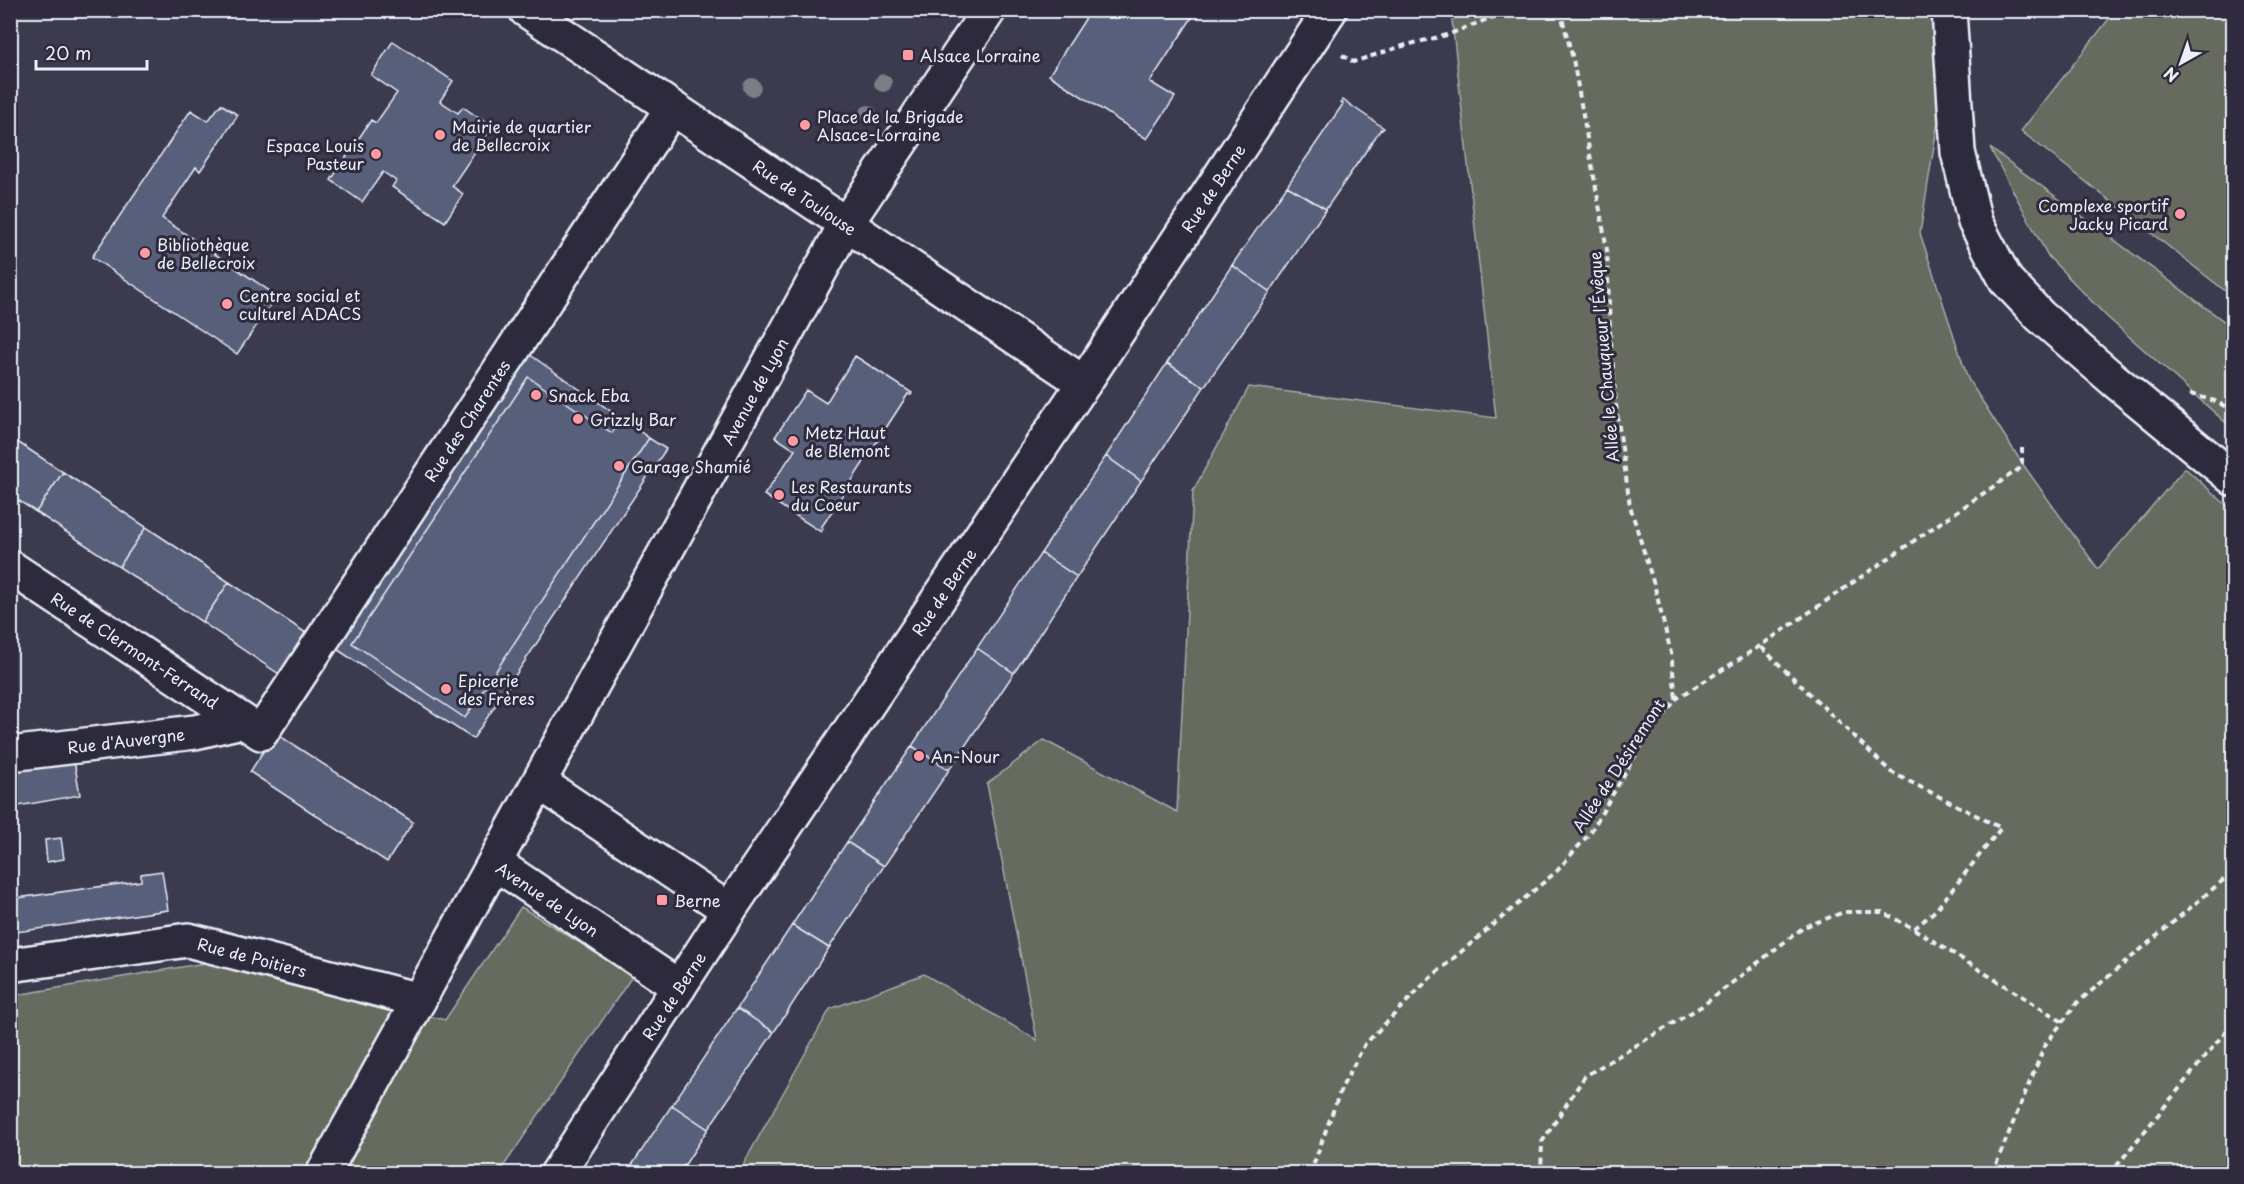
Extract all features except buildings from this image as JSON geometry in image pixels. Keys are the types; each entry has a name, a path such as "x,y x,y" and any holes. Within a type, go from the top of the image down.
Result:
{"street":[{"name":"Rue de Toulouse","path":"526,10 1084,383"},
{"name":"Avenue de Lyon","path":"679,987 495,863 846,224 989,10"},
{"name":"Rue de Berne","path":"557,1173 729,910 1084,383 1330,10"},
{"path":"1950,10 1958,152 1975,222 2006,280 2040,316 2073,345 2234,479"},
{"name":"Rue des Charentes","path":"251,727 672,108"},
{"name":"Rue de Clermont-Ferrand","path":"10,567 251,727"},
{"name":"Rue d'Auvergne","path":"10,754 251,727"},
{"path":"539,782 729,910"},
{"path":"323,1173 495,863"},
{"name":"Rue de Poitiers","path":"10,965 188,940 419,1000"}],"path":[{"path":"1313,38 1353,62 1447,35 1511,10"},
{"name":"Allée le Chauqueur l'Évêque","path":"1560,10 1573,59 1607,250 1616,405 1630,506 1655,588 1671,653 1676,699"},
{"name":"Allée de Désiremont","path":"1310,1173 1341,1089 1365,1044 1430,978 1557,871 1590,833 1639,749 1676,699 1760,646 2019,469 2022,463 2022,448"},
{"path":"1760,646 1891,772 2001,828 1936,910 1914,929"},
{"path":"1992,1173 2045,1045 2077,1003 2234,871"},
{"path":"1541,1173 1542,1142 1585,1076 1702,1006 1804,927 1844,912 1882,912 1914,929 2064,1022"},
{"path":"2110,1173 2234,1021"}],"green space":[{"name":"Complexe sportif Jacky Picard","path":"2116,10 2233,11 2233,297 2021,131"},
{"path":"1451,11 1932,11 1941,102 1920,233 1968,379 2022,463 2098,569 2185,468 2233,511 2233,1173 738,1174 830,1009 924,974 1037,1040 987,784 1044,740 1177,812 1193,491 1249,387 1496,418"},
{"path":"1990,148 2233,328 2233,429 2106,316 2048,256"},
{"path":"521,907 633,975 499,1173 11,1174 11,996 211,962 445,1020"}],"place":[{"name":"Alsace Lorraine","path":"908,55"},
{"name":"Place de la Brigade Alsace-Lorraine","path":"805,125"},
{"name":"Mairie de quartier de Bellecroix","path":"440,135"},
{"name":"Espace Louis Pasteur","path":"376,154"},
{"name":"Complexe sportif Jacky Picard","path":"2180,214"},
{"name":"Bibliothèque de Bellecroix","path":"145,253"},
{"name":"Centre social et culturel ADACS","path":"227,304"},
{"name":"Snack Eba","path":"536,395"},
{"name":"Grizzly Bar","path":"578,419"},
{"name":"Metz Haut de Blemont","path":"793,441"},
{"name":"Garage Shamié","path":"619,466"},
{"name":"Les Restaurants du Coeur","path":"779,495"},
{"name":"Epicerie des Frères","path":"446,689"},
{"name":"An-Nour","path":"919,756"},
{"name":"Berne","path":"662,900"}]}
